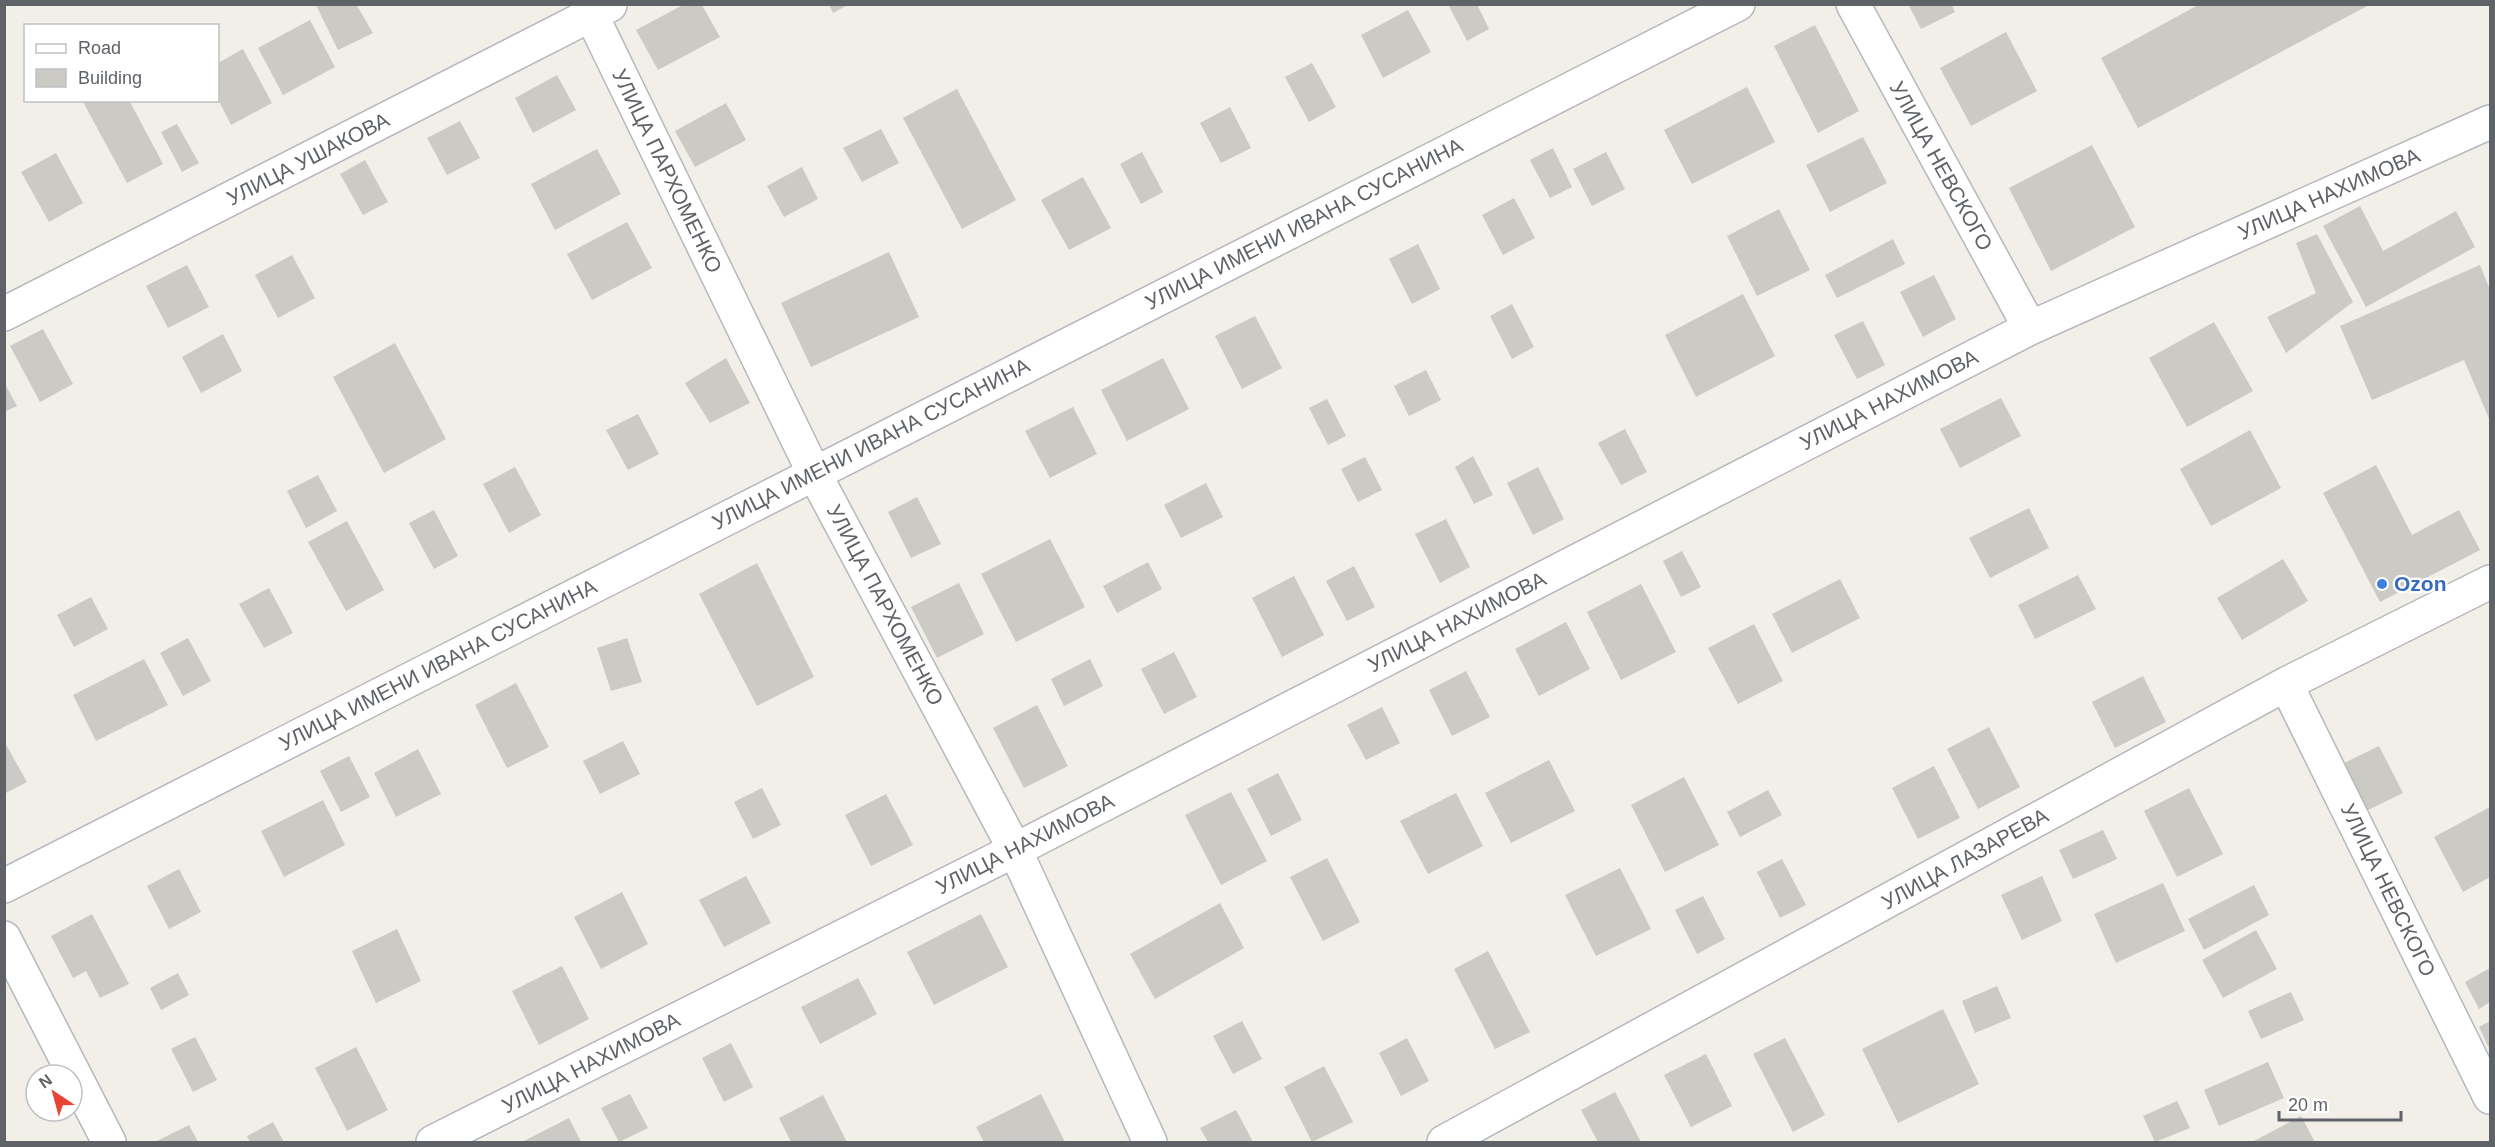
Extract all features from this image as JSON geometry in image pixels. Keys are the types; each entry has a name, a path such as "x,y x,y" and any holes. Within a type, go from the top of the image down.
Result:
{"street":[{"name":"УЛИЦА ИМЕНИ ИВАНА СУСАНИНА","path":"4,886 1738,4"},
{"name":"УЛИЦА НЕВСКОГО","path":"1853,4 2030,328"},
{"name":"УЛИЦА ПАРХОМЕНКО","path":"596,8 814,473 1015,850 1150,1143"},
{"name":"УЛИЦА УШАКОВА","path":"4,314 596,8"},
{"name":"УЛИЦА НАХИМОВА","path":"433,1143 1015,850 2030,328 2490,122"},
{"name":"УЛИЦА ЛАЗАРЕВА","path":"1444,1143 2286,684 2490,582"},
{"name":"УЛИЦА НЕВСКОГО","path":"2286,684 2490,1097"},
{"path":"4,938 109,1143"}],"building":[{"path":"356,4 373,33 338,50 316,5"},
{"path":"829,4 849,4 833,13"},
{"path":"1448,4 1477,4 1489,29 1467,41"},
{"path":"1908,4 1951,4 1955,12 1921,29"},
{"path":"2200,4 2371,4 2138,128 2101,58"},
{"path":"683,5 702,5 720,37 658,70 636,30"},
{"path":"1408,10 1431,52 1383,78 1361,35"},
{"path":"310,20 335,67 283,95 258,48"},
{"path":"1815,25 1859,111 1818,133 1774,46"},
{"path":"2006,32 2037,91 1971,126 1940,68"},
{"path":"243,49 272,103 231,125 219,101 219,62"},
{"path":"1312,63 1336,107 1309,122 1285,77"},
{"path":"557,75 576,110 533,133 515,98"},
{"path":"1747,87 1775,142 1692,184 1664,130"},
{"path":"957,89 1016,200 962,229 903,118"},
{"path":"83,102 130,102 163,164 127,183"},
{"path":"726,103 746,140 695,167 675,131"},
{"path":"1230,107 1251,148 1221,163 1200,123"},
{"path":"460,121 480,158 447,175 427,138"},
{"path":"177,124 199,163 182,172 161,132"},
{"path":"881,129 899,163 862,182 843,148"},
{"path":"1863,137 1887,183 1830,212 1806,165"},
{"path":"2092,145 2135,227 2051,271 2009,188"},
{"path":"1553,148 1572,187 1550,198 1530,160"},
{"path":"597,149 621,194 555,230 531,184"},
{"path":"1142,152 1163,192 1141,204 1120,164"},
{"path":"1606,152 1625,189 1592,206 1573,169"},
{"path":"56,153 83,203 49,222 21,172"},
{"path":"365,160 388,202 363,215 340,174"},
{"path":"802,167 818,199 784,217 767,186"},
{"path":"1083,177 1111,228 1069,250 1041,200"},
{"path":"1514,198 1535,238 1503,255 1482,215"},
{"path":"2360,206 2383,251 2456,211 2475,247 2366,307 2323,226"},
{"path":"1779,209 1810,270 1757,296 1727,236"},
{"path":"627,222 652,268 592,300 567,254"},
{"path":"2317,234 2353,302 2286,353 2267,317 2316,293 2296,243"},
{"path":"1893,239 1905,264 1837,298 1825,275"},
{"path":"1418,244 1440,289 1412,304 1389,259"},
{"path":"889,252 919,317 811,367 781,303"},
{"path":"292,255 315,298 278,318 255,275"},
{"path":"187,265 209,307 168,328 146,286"},
{"path":"2480,265 2490,290 2490,421 2464,360 2372,400 2340,326"},
{"path":"1934,275 1956,319 1923,337 1900,292"},
{"path":"1743,294 1775,356 1696,397 1665,335"},
{"path":"1512,304 1534,347 1512,359 1490,316"},
{"path":"1255,316 1282,368 1242,389 1215,336"},
{"path":"1863,321 1885,365 1857,379 1834,335"},
{"path":"2214,322 2253,391 2187,427 2149,358"},
{"path":"43,329 73,384 40,402 10,346"},
{"path":"223,334 242,371 201,393 182,357"},
{"path":"395,343 446,439 384,473 333,377"},
{"path":"726,358 750,403 710,423 685,383"},
{"path":"1163,358 1189,409 1127,441 1101,390"},
{"path":"1426,370 1441,400 1409,416 1394,386"},
{"path":"4,382 17,406 4,412"},
{"path":"2001,398 2021,436 1960,468 1940,429"},
{"path":"1327,399 1346,436 1328,445 1309,408"},
{"path":"1073,407 1097,454 1050,478 1025,431"},
{"path":"638,414 659,454 628,470 606,430"},
{"path":"1625,429 1647,472 1621,485 1598,443"},
{"path":"2250,430 2281,488 2211,526 2180,469"},
{"path":"1473,456 1493,495 1474,504 1455,467"},
{"path":"1365,457 1382,490 1358,502 1341,469"},
{"path":"2376,465 2412,535 2459,510 2480,550 2380,602 2323,493"},
{"path":"515,467 541,515 509,533 483,484"},
{"path":"1538,467 1564,519 1533,535 1507,483"},
{"path":"318,475 337,511 306,528 287,491"},
{"path":"1206,483 1223,517 1181,538 1164,505"},
{"path":"917,497 941,544 911,558 888,512"},
{"path":"2029,508 2049,548 1990,578 1969,538"},
{"path":"434,510 458,556 434,569 409,523"},
{"path":"1446,519 1470,567 1440,583 1415,534"},
{"path":"347,521 384,590 346,611 308,542"},
{"path":"1050,539 1085,607 1016,642 981,574"},
{"path":"1682,551 1701,587 1681,597 1663,561"},
{"path":"2283,559 2308,601 2242,640 2217,598"},
{"path":"1148,562 1162,589 1117,613 1103,586"},
{"path":"757,563 814,677 757,706 699,594"},
{"path":"1354,566 1375,607 1347,621 1326,581"},
{"path":"2078,575 2096,609 2035,639 2018,605"},
{"path":"1294,576 1324,635 1282,657 1252,598"},
{"path":"1840,579 1860,618 1792,653 1772,614"},
{"path":"959,583 984,634 937,658 911,607"},
{"path":"1641,584 1676,652 1621,680 1587,612"},
{"path":"269,588 293,633 264,648 239,604"},
{"path":"91,597 108,629 74,647 57,615"},
{"path":"1566,622 1590,669 1539,696 1515,649"},
{"path":"1754,624 1783,681 1738,704 1708,648"},
{"path":"188,638 211,681 183,696 160,653"},
{"path":"627,638 642,682 611,691 597,648"},
{"path":"1174,652 1197,697 1164,714 1141,669"},
{"path":"144,659 168,705 96,741 73,695"},
{"path":"1090,659 1103,686 1064,706 1051,679"},
{"path":"1466,671 1490,717 1452,736 1429,690"},
{"path":"2143,676 2166,722 2115,748 2092,702"},
{"path":"516,683 549,747 507,768 475,705"},
{"path":"1037,705 1068,766 1024,788 993,728"},
{"path":"1382,707 1400,743 1366,760 1347,725"},
{"path":"1989,727 2020,787 1978,809 1947,749"},
{"path":"4,741 27,782 4,794"},
{"path":"623,741 640,774 600,794 583,761"},
{"path":"2379,746 2403,793 2366,811 2342,764"},
{"path":"418,749 441,794 396,817 374,773"},
{"path":"349,756 370,797 341,812 320,771"},
{"path":"1549,760 1575,811 1511,843 1485,793"},
{"path":"1934,766 1960,818 1918,839 1892,788"},
{"path":"1278,773 1302,820 1271,836 1247,789"},
{"path":"1684,777 1719,845 1665,872 1631,805"},
{"path":"762,788 781,825 753,839 734,802"},
{"path":"2189,788 2223,854 2177,877 2144,811"},
{"path":"1768,790 1782,815 1740,837 1727,812"},
{"path":"1231,792 1267,861 1221,885 1185,815"},
{"path":"1456,793 1483,846 1428,874 1400,821"},
{"path":"886,794 913,845 871,866 845,815"},
{"path":"323,800 345,845 284,877 261,831"},
{"path":"2490,807 2490,877 2463,892 2434,837"},
{"path":"2103,830 2117,859 2073,879 2059,850"},
{"path":"1327,858 1360,922 1323,941 1290,877"},
{"path":"1782,859 1806,905 1780,918 1757,872"},
{"path":"1620,868 1651,929 1596,956 1565,895"},
{"path":"179,869 201,912 169,929 147,886"},
{"path":"746,876 771,923 724,947 699,900"},
{"path":"2042,876 2062,921 2022,940 2001,895"},
{"path":"2163,883 2185,931 2116,963 2094,914"},
{"path":"2254,885 2269,915 2204,950 2188,919"},
{"path":"622,892 648,944 601,969 574,917"},
{"path":"1703,896 1725,939 1697,954 1675,910"},
{"path":"1220,903 1244,948 1155,999 1130,954"},
{"path":"92,914 129,984 100,998 86,971 73,978 51,936"},
{"path":"981,914 1008,967 934,1005 907,952"},
{"path":"397,929 421,981 376,1003 352,951"},
{"path":"2256,930 2277,969 2223,998 2202,960"},
{"path":"1488,951 1530,1032 1495,1049 1454,969"},
{"path":"562,966 589,1019 539,1045 512,991"},
{"path":"2490,968 2490,1002 2479,1009 2465,982"},
{"path":"178,973 189,995 161,1010 150,988"},
{"path":"858,978 877,1014 820,1044 801,1007"},
{"path":"1997,986 2011,1018 1975,1033 1962,1001"},
{"path":"2291,992 2304,1020 2261,1039 2248,1011"},
{"path":"1943,1009 1979,1084 1898,1123 1862,1049"},
{"path":"1242,1021 1262,1059 1233,1074 1213,1036"},
{"path":"2490,1021 2490,1050 2479,1027"},
{"path":"195,1037 217,1080 193,1092 171,1049"},
{"path":"1407,1038 1429,1081 1401,1096 1379,1053"},
{"path":"1785,1038 1825,1115 1793,1132 1753,1054"},
{"path":"731,1043 753,1087 724,1102 702,1058"},
{"path":"356,1047 388,1110 347,1131 315,1068"},
{"path":"1706,1054 1732,1106 1691,1127 1664,1075"},
{"path":"2268,1062 2284,1098 2219,1126 2204,1090"},
{"path":"1324,1066 1353,1122 1312,1142 1284,1087"},
{"path":"1615,1092 1641,1142 1598,1142 1581,1110"},
{"path":"630,1094 648,1128 619,1142 601,1108"},
{"path":"1041,1094 1065,1142 984,1142 976,1127"},
{"path":"823,1095 847,1142 791,1142 779,1118"},
{"path":"2177,1101 2190,1128 2155,1142 2143,1116"},
{"path":"1236,1110 1253,1142 1208,1142 1200,1128"},
{"path":"2301,1116 2315,1142 2254,1141"},
{"path":"569,1118 581,1142 522,1142"},
{"path":"273,1122 284,1142 250,1142 247,1136"},
{"path":"189,1125 198,1142 155,1142"}],"place":[{"name":"Ozon","path":"2382,584"}]}
